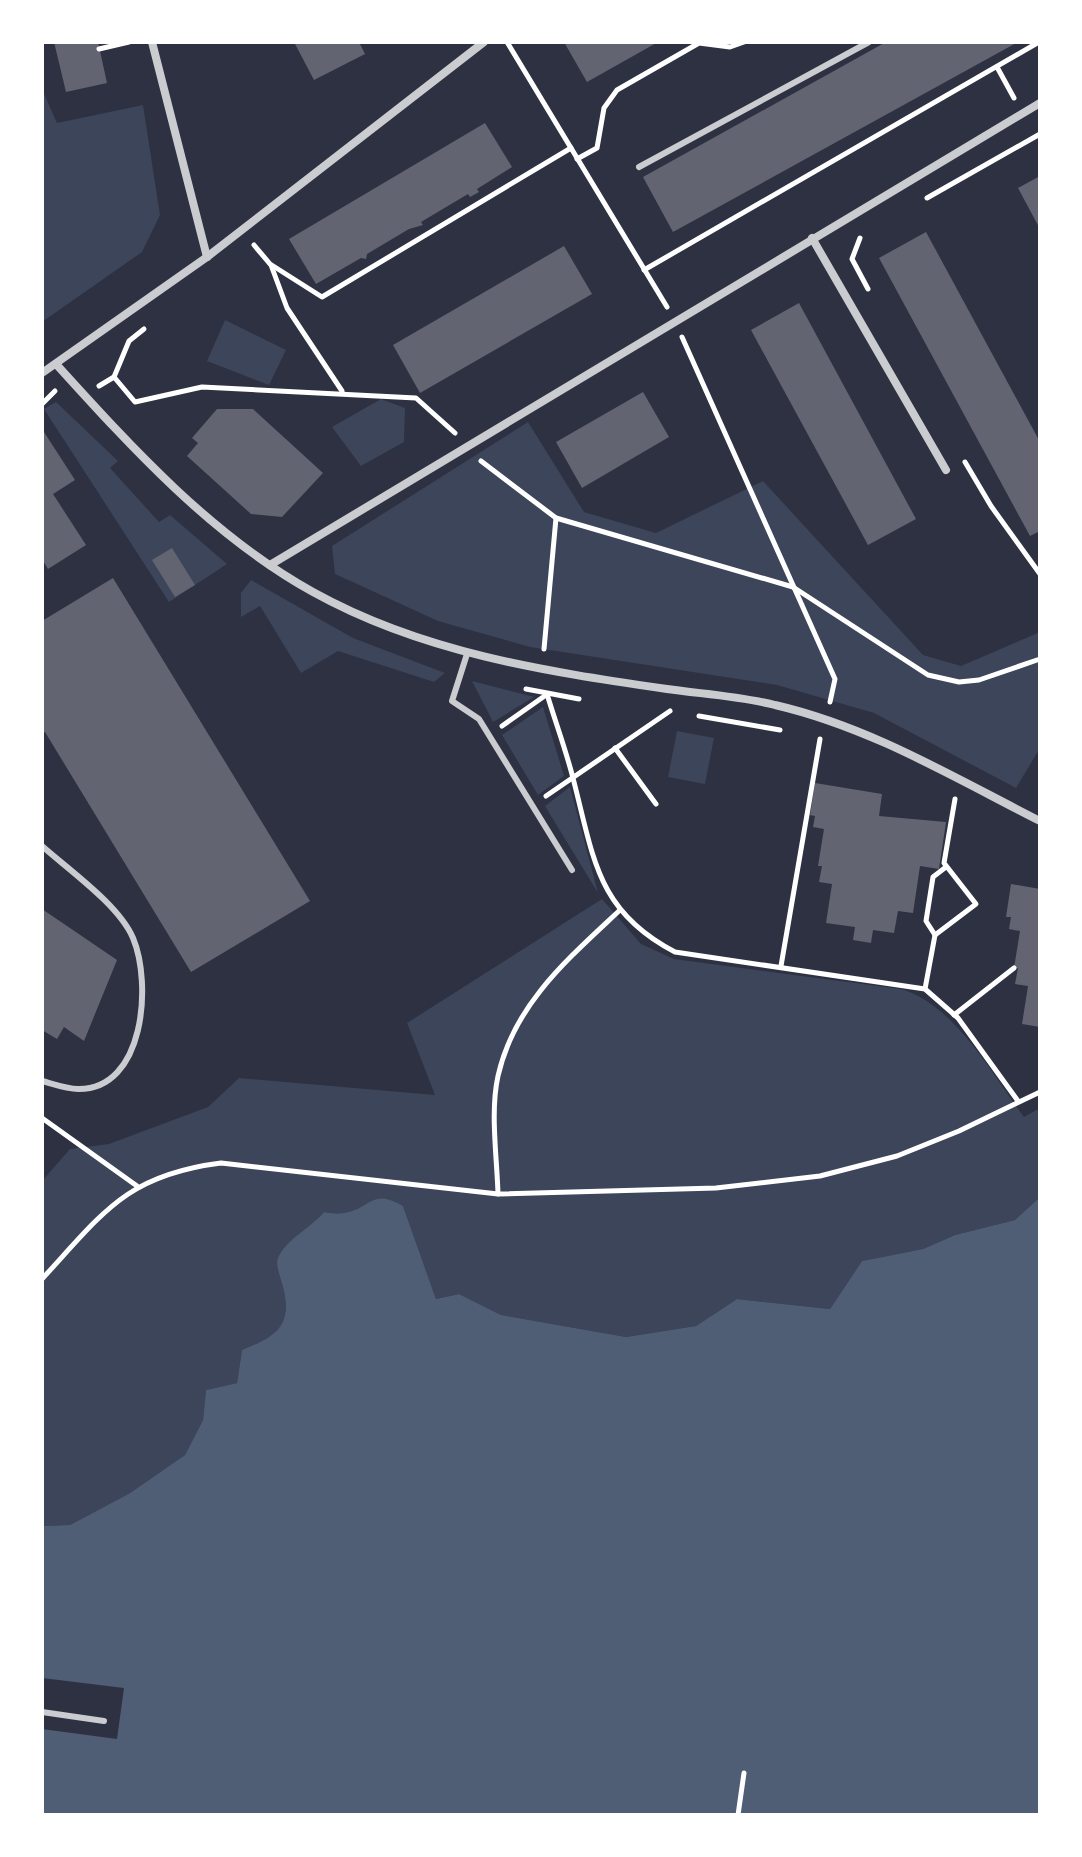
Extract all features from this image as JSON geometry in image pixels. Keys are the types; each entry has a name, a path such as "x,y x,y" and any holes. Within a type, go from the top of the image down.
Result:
{"street":[{"path":"152,42 207,257"},
{"path":"42,373 207,257 484,42"},
{"path":"270,565 1040,103"},
{"path":"812,238 946,470"},
{"path":"56,364 163,478 270,565 312,592 357,614 467,654 542,670 773,704 825,719 860,730 1040,821"}],"lane":[{"path":"639,167 869,42"},
{"path":"467,654 452,701 479,719 572,870"},
{"path":"42,846 106,903 132,936 141,971 141,1016 131,1055 111,1079 80,1090 42,1081"},
{"path":"42,1712 104,1721"}],"path":[{"path":"99,49 129,42"},
{"path":"507,42 675,320 835,679 825,719 781,966"},
{"path":"577,159 597,148 604,108 617,90 699,43 730,47 744,42"},
{"path":"644,270 1039,42"},
{"path":"921,201 1040,134"},
{"path":"254,245 270,264 322,297 571,148"},
{"path":"869,231 857,239 852,259 874,299"},
{"path":"270,264 287,308 342,391"},
{"path":"84,395 114,377 135,402 202,387 342,391 416,398 443,418 493,473 556,518 793,587 928,675 959,682 979,680 1040,659"},
{"path":"964,461 991,506 1040,574"},
{"path":"556,518 542,670 599,878 620,910 646,937 675,952 925,989 954,1015 1018,1101"},
{"path":"489,735 547,695"},
{"path":"533,806 670,711"},
{"path":"615,748 656,804"},
{"path":"925,989 935,935 976,904 944,863 955,796"},
{"path":"935,935 926,921 933,877 946,867"},
{"path":"498,1194 498,1077 518,1023 548,977 620,910"},
{"path":"954,1015 1014,968"},
{"path":"42,1279 103,1213 137,1186 179,1168 221,1163 498,1194 716,1188 820,1176 897,1156 959,1131 1040,1092"},
{"path":"42,1118 96,1153 137,1186"},
{"path":"738,1815 744,1773"}],"shaded area":[{"path":"42,89 57,123 143,105 160,215 142,252 42,322"},
{"path":"225,320 286,350 269,385 207,361"},
{"path":"381,399 405,408 404,442 361,466 332,427"},
{"path":"56,402 118,461 110,468 159,522 170,515 227,564 169,602 44,409"},
{"path":"528,422 584,512 656,533 763,481 923,655 961,666 1040,632 1040,748 1016,788 874,713 777,685 530,647 438,621 335,574 332,546"},
{"path":"251,580 353,638 445,673 434,682 338,651 301,673 260,606 241,617 241,593"},
{"path":"472,681 534,697 493,722"},
{"path":"543,707 564,776 538,795 502,735"},
{"path":"677,731 714,738 705,784 668,777"},
{"path":"570,787 598,893 545,806"},
{"path":"602,899 641,944 674,959 901,989 938,1009 970,1042 1024,1117 1040,1108 1040,1197 1015,1220 955,1235 923,1249 862,1261 830,1309 737,1299 696,1326 626,1337 501,1315 459,1294 436,1299 403,1206 384,1199 352,1211 324,1212 279,1255 277,1265 285,1312 279,1328 264,1340 242,1350 237,1383 206,1390 203,1420 185,1455 130,1493 70,1525 42,1526 42,1181 70,1149 109,1144 208,1107 239,1078 435,1095 407,1023"},
{"path":"1040,1197 1040,1815 42,1815 42,1729 117,1739 124,1688 42,1678 42,1526 70,1525 130,1493 185,1455 203,1420 206,1390 237,1383 242,1350 264,1340 279,1328 285,1301 277,1265 279,1255 324,1212 352,1211 377,1199 403,1206 436,1299 459,1294 501,1315 626,1337 696,1326 737,1299 830,1309 862,1261 923,1249 955,1235 1015,1220"}],"building":[{"path":"54,42 98,42 107,83 66,92"},
{"path":"294,42 359,42 365,54 314,80"},
{"path":"564,42 658,42 587,82"},
{"path":"886,42 1018,42 673,232 643,177"},
{"path":"485,123 512,167 477,189 479,192 470,197 468,194 421,222 423,225 409,229 367,254 366,259 361,258 316,284 289,239"},
{"path":"1040,176 1040,229 1018,188"},
{"path":"926,232 1040,442 1040,531 1030,536 879,258"},
{"path":"564,246 592,294 420,393 393,345"},
{"path":"799,303 916,519 868,545 751,330"},
{"path":"643,392 669,437 582,488 556,442"},
{"path":"217,409 253,409 323,473 282,517 251,514 187,456 198,443 192,438"},
{"path":"44,432 75,480 53,494 86,545 48,569 42,559"},
{"path":"172,548 195,585 175,597 152,560"},
{"path":"113,578 310,901 191,972 45,732 42,734 42,621"},
{"path":"815,783 882,794 879,816 946,822 939,869 920,866 913,913 898,911 894,933 873,930 871,943 853,940 855,927 826,923 832,884 819,882 822,866 818,866 824,829 813,827 815,816 810,815"},
{"path":"1011,884 1040,889 1040,1027 1022,1024 1028,986 1015,984 1018,968 1014,968 1020,931 1009,929 1011,917 1006,917"},
{"path":"42,909 117,960 84,1041 64,1027 57,1039 42,1030"}]}
